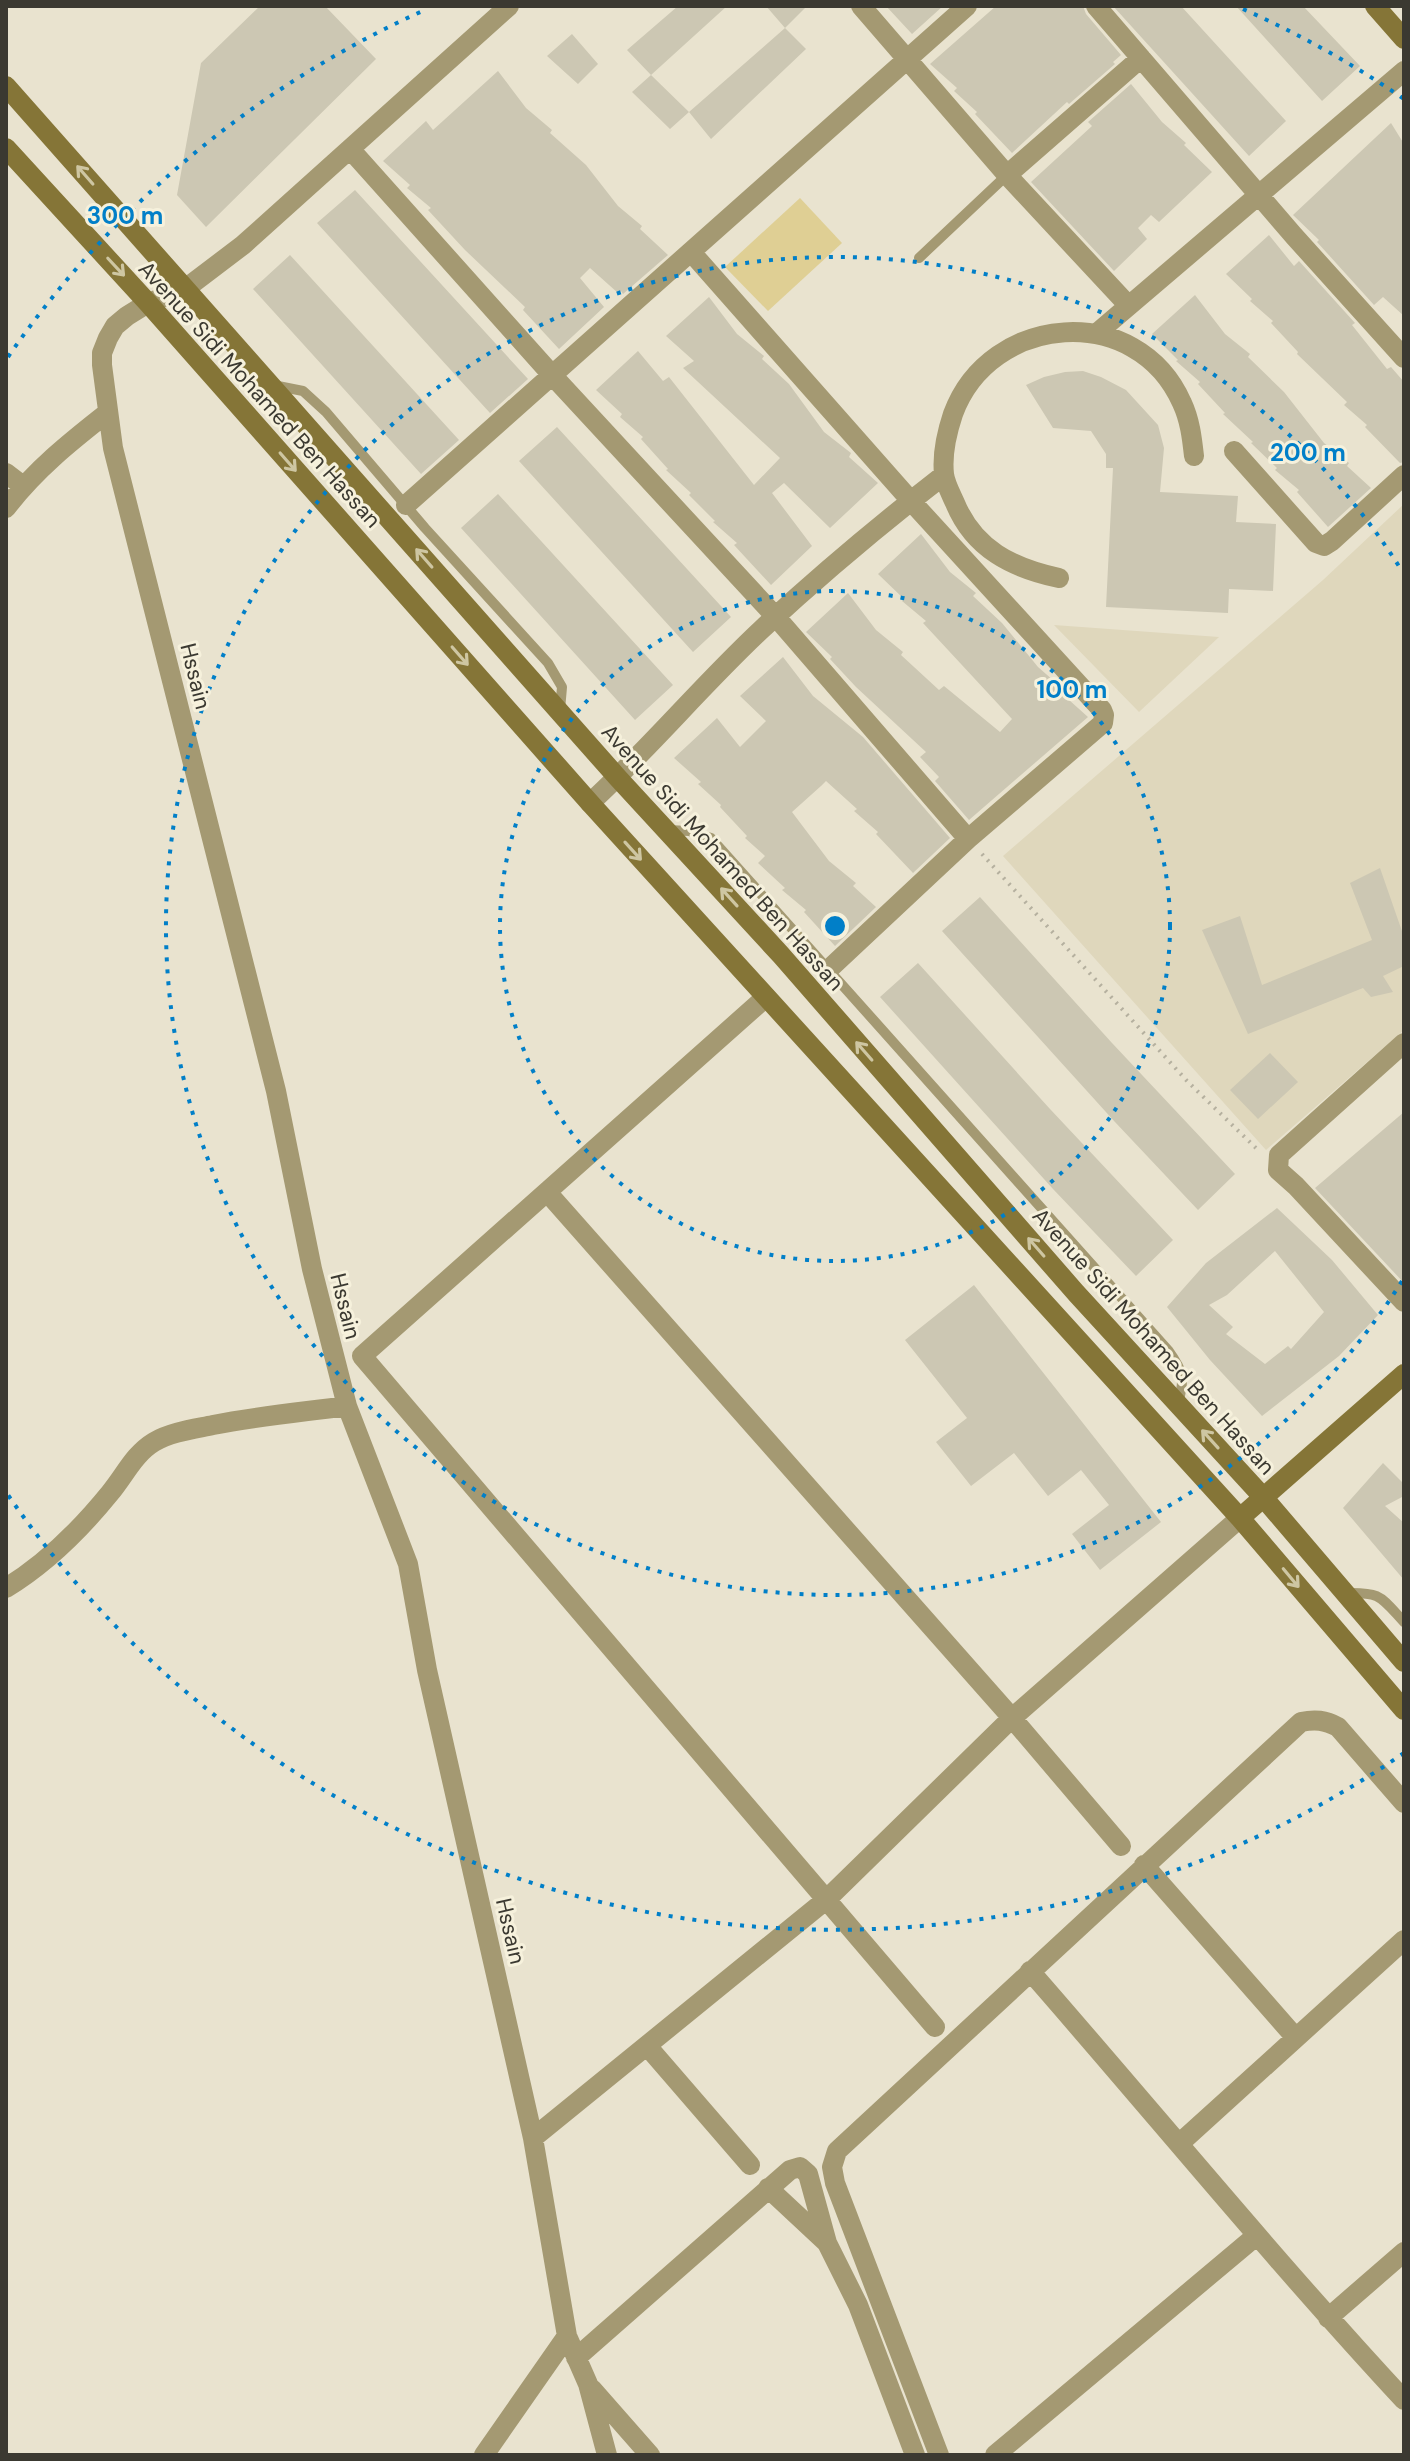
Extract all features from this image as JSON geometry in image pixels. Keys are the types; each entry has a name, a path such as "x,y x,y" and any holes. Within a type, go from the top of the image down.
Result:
{"street":[{"name":"Hssain","path":"509,6 243,245 185,289 148,303 115,326 102,353 107,413 128,507 276,1091 312,1269 347,1406 408,1564 427,1670 533,2138 567,2336 588,2384"},
{"path":"861,6 1007,175 1128,305"},
{"path":"406,505 967,6"},
{"path":"1096,6 1294,236 1404,358"},
{"path":"1375,6 1404,39"},
{"path":"1007,175 1141,58"},
{"path":"1097,333 1404,71"},
{"name":"Avenue Sidi Mohamed Ben Hassan","path":"6,86 618,778 781,955 1076,1293 1263,1497 1404,1662"},
{"name":"Avenue Sidi Mohamed Ben Hassan","path":"6,148 148,303 590,803 1240,1518 1404,1710"},
{"path":"350,149 552,375 776,617 968,839"},
{"path":"691,252 1104,715 1103,723 968,839 828,970"},
{"path":"1059,578 1029,572 1002,559 979,540 960,516 944,475 946,433 959,397 986,362 1022,340 1061,332 1097,333 1123,342 1147,358 1167,378 1182,402 1191,428 1194,456"},
{"path":"6,508 23,486 63,447 107,413"},
{"path":"1234,451 1316,543 1324,546 1404,475"},
{"path":"6,473 23,486"},
{"path":"590,803 776,617 944,475"},
{"path":"766,997 362,1356 935,2027"},
{"path":"1404,1043 1279,1155 1278,1170 1404,1302"},
{"path":"547,1192 1012,1718 1121,1846"},
{"path":"533,2138 827,1899 1012,1718 1404,1374"},
{"path":"6,1588 29,1574 74,1534 112,1491 140,1452 156,1441 193,1429 249,1418 347,1406"},
{"path":"939,2455 835,2183 832,2167 837,2151 1301,1722 1313,1719 1338,1727 1404,1803"},
{"path":"1144,1865 1296,2038"},
{"path":"1180,2143 1404,1940"},
{"path":"1030,1971 1180,2143 1256,2236 1404,2400"},
{"path":"648,2047 750,2165"},
{"path":"576,2358 768,2188 790,2170 800,2167 808,2174 827,2243 858,2305 915,2455"},
{"path":"768,2188 827,2243"},
{"path":"995,2455 1256,2236"},
{"path":"1328,2318 1404,2252"},
{"path":"484,2455 567,2336"},
{"path":"588,2384 607,2455"},
{"path":"588,2384 650,2455"}],"lane":[{"path":"919,258 1007,175"},
{"path":"271,385 303,391 326,412 548,663 562,687 560,712"},
{"path":"668,830 689,831 711,838 1168,1350 1183,1376 1178,1404"},
{"path":"1343,1593 1380,1596 1404,1622"}],"path":[{"path":"968,839 1187,1081 1278,1170"}],"shaded area":[{"path":"800,198 842,243 768,311 725,267"},
{"path":"1404,504 1404,1030 1266,1150 1003,856 1323,580"},
{"path":"1054,625 1219,637 1139,712"}],"building":[{"path":"260,6 325,6 376,59 206,227 177,195 201,63"},
{"path":"678,6 727,6 651,75 627,50"},
{"path":"766,6 807,6 785,28"},
{"path":"886,6 943,6 912,34"},
{"path":"996,6 1083,6 1086,14 1121,55 1113,62 1115,64 1069,104 1067,102 1012,153 975,114 977,112 954,91 957,88 930,64"},
{"path":"1113,6 1181,6 1286,121 1249,156"},
{"path":"1236,6 1303,6 1360,66 1322,101"},
{"path":"785,28 806,49 711,139 689,112"},
{"path":"572,34 598,64 578,84 547,56"},
{"path":"498,71 526,108 586,165 618,206 642,226 640,229 668,255 623,294 590,268 580,278 604,307 559,349 523,310 525,307 465,250 428,210 431,208 407,188 410,185 383,161 426,121 433,130"},
{"path":"651,75 689,112 670,129 632,92"},
{"path":"1131,84 1162,122 1212,172 1159,222 1151,215 1138,228 1147,239 1114,271 1031,182 1092,126 1088,122"},
{"path":"1391,123 1404,144 1404,316 1383,297 1374,305 1317,242 1319,240 1293,215"},
{"path":"355,190 528,379 490,413 317,223"},
{"path":"1269,235 1294,266 1299,261 1355,323 1352,325 1387,369 1391,367 1404,382 1404,462 1400,463 1365,427 1367,425 1344,405 1347,402 1297,354 1271,323 1273,321 1226,274"},
{"path":"290,255 459,440 421,474 253,289"},
{"path":"1195,295 1225,334 1250,354 1248,357 1284,392 1324,443 1349,463 1347,466 1371,488 1328,527 1297,492 1299,490 1275,470 1277,468 1253,442 1223,414 1198,384 1200,382 1152,334"},
{"path":"709,297 737,334 764,356 762,359 789,384 824,432 851,453 849,457 878,483 830,528 784,483 772,493 812,546 771,585 734,545 737,543 713,522 689,495 691,493 666,470 641,439 643,437 596,390 638,351 663,381 669,377 754,485 780,458 683,368 694,361 666,336"},
{"path":"1083,371 1126,390 1158,425 1164,448 1160,492 1238,496 1236,522 1276,524 1273,591 1229,589 1228,613 1106,607 1113,468 1106,468 1106,454 1091,431 1053,428 1026,385 1044,377"},
{"path":"557,427 731,617 693,652 519,461"},
{"path":"498,494 673,685 635,720 461,528"},
{"path":"921,534 950,572 976,593 973,596 1002,623 1038,667 1062,688 1059,691 1088,717 969,820 935,781 939,777 920,757 926,752 856,687 830,659 832,657 806,632 848,593 876,630 903,652 901,655 939,690 944,686 1000,732 1012,719 923,623 926,621 902,601 904,599 878,574"},
{"path":"783,657 813,696 863,737 950,838 913,873 876,834 878,832 854,811 857,809 826,781 792,812 829,861 856,883 853,886 876,907 835,946 804,912 806,910 782,890 785,888 758,863 765,856 745,838 747,836 721,805 698,784 701,782 674,758 717,718 740,747 766,721 740,696"},
{"path":"1380,868 1404,937 1404,966 1383,976 1393,992 1371,997 1363,988 1248,1034 1202,930 1240,916 1262,985 1372,940 1350,883"},
{"path":"980,897 1235,1174 1198,1210 942,931"},
{"path":"918,963 1173,1240 1136,1276 880,997"},
{"path":"1270,1053 1298,1082 1258,1119 1230,1090"},
{"path":"1404,1112 1404,1283 1315,1188"},
{"path":"1277,1208 1332,1260 1378,1315 1339,1356 1262,1416 1210,1360 1167,1307 1206,1263","holes":["1275,1251 1324,1312 1291,1349 1288,1346 1265,1364 1226,1334 1233,1327 1209,1305 1227,1295"]},
{"path":"974,1285 1161,1522 1100,1570 1072,1534 1109,1505 1081,1470 1048,1496 1014,1453 971,1486 936,1442 967,1418 905,1340"},
{"path":"1383,1463 1404,1484 1404,1496 1385,1506 1404,1523 1404,1580 1343,1508"}]}
